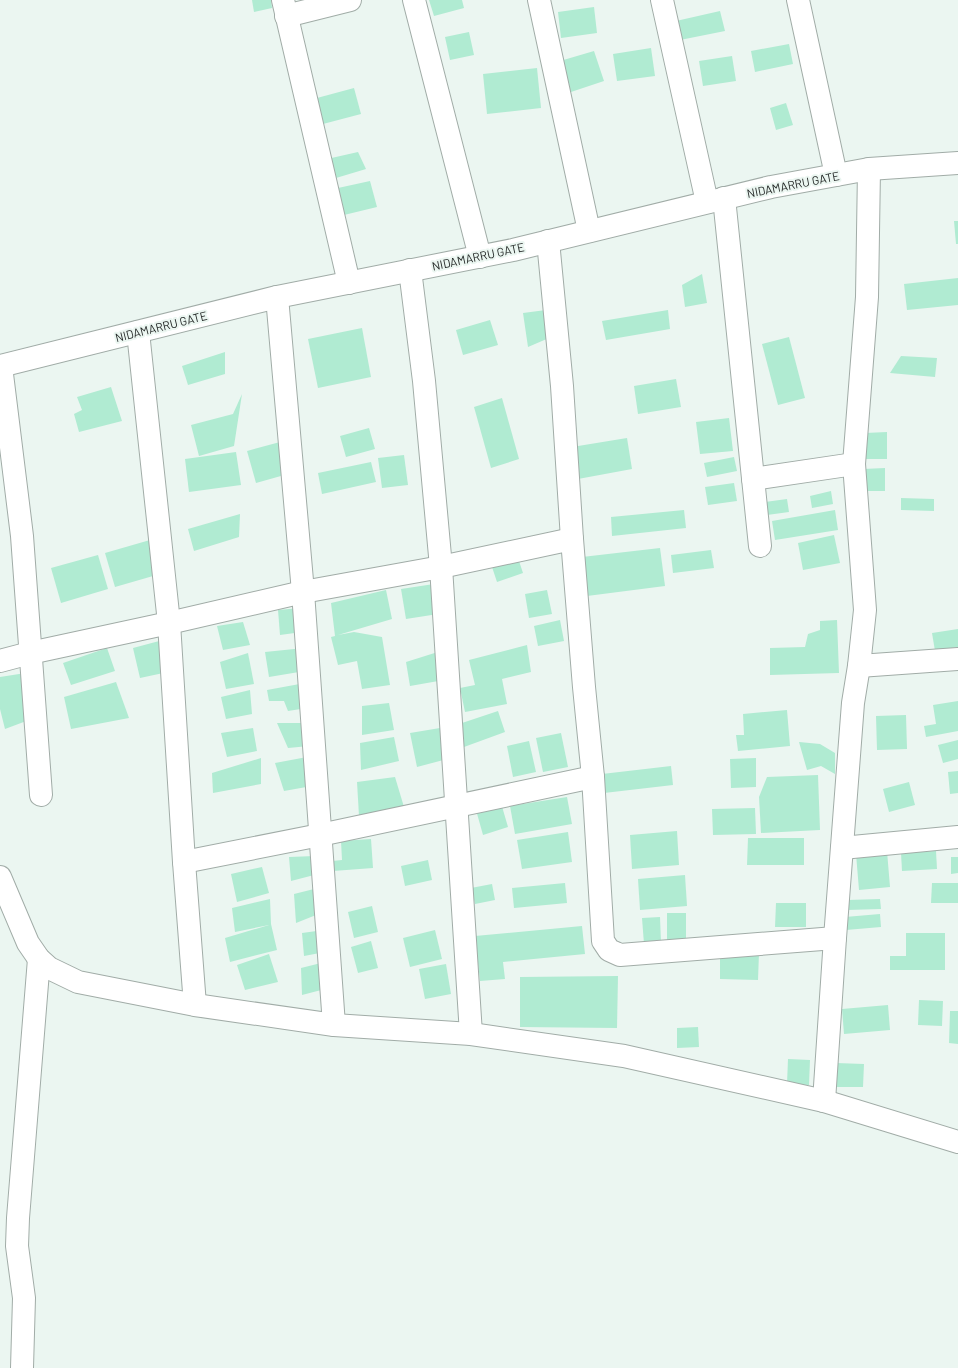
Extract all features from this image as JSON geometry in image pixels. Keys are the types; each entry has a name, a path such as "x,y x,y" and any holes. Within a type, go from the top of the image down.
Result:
{"street":[{"path":"349,283 284,8 350,0"},
{"path":"414,0 480,257"},
{"path":"539,0 589,231"},
{"path":"662,0 715,200 760,546"},
{"path":"798,0 836,175"},
{"name":"NIDAMARRU GATE","path":"0,366 277,297 480,257 771,187 869,170 958,163"},
{"path":"824,1101 853,704 865,610 854,464 867,297 869,170"},
{"path":"548,241 562,386 584,687 594,777 603,941 609,950 620,955 835,938"},
{"path":"410,270 424,381 441,567 471,1034"},
{"path":"277,297 303,592 334,1025"},
{"path":"138,332 169,623 184,862 195,1005"},
{"path":"0,366 22,536 40,795"},
{"path":"752,479 854,464"},
{"path":"0,661 303,592 441,567 572,539"},
{"path":"859,666 958,659"},
{"path":"184,862 594,777"},
{"path":"842,848 958,837"},
{"path":"0,878 28,943 39,959 49,968 78,982 195,1005 334,1025 471,1034 624,1056 824,1101 958,1142"},
{"path":"22,1368 24,1298 17,1246 18,1218 39,959"}],"building":[{"path":"252,0 271,0 272,8 254,12"},
{"path":"429,0 462,0 464,8 434,16"},
{"path":"594,7 597,33 561,38 558,12"},
{"path":"720,11 725,31 680,40 676,21"},
{"path":"469,32 474,55 450,60 445,37"},
{"path":"789,44 793,64 755,72 751,51"},
{"path":"651,48 655,76 617,81 613,54"},
{"path":"594,51 604,81 571,92 560,61"},
{"path":"732,56 736,81 703,86 699,61"},
{"path":"537,68 541,108 487,114 483,74"},
{"path":"354,88 361,114 323,124 317,98"},
{"path":"786,103 793,125 776,130 770,108"},
{"path":"358,152 366,169 336,178 327,159"},
{"path":"370,181 377,207 344,215 338,188"},
{"path":"954,221 958,221 958,244 956,244"},
{"path":"702,274 707,303 685,307 682,285"},
{"path":"958,278 958,305 907,310 904,284"},
{"path":"546,310 549,338 528,347 523,313"},
{"path":"668,310 670,329 606,340 602,321"},
{"path":"490,320 498,345 463,355 456,330"},
{"path":"362,328 371,377 318,388 308,339"},
{"path":"789,337 805,398 778,405 762,344"},
{"path":"225,352 225,374 188,385 182,366"},
{"path":"901,356 937,358 935,377 890,373"},
{"path":"676,379 681,407 638,414 634,386"},
{"path":"111,387 122,421 79,432 74,414 82,410 77,397"},
{"path":"242,394 234,446 199,456 191,425 233,414"},
{"path":"502,398 519,459 491,468 474,407"},
{"path":"729,418 733,451 700,454 696,422"},
{"path":"369,428 375,449 346,457 340,436"},
{"path":"887,432 887,459 865,459 865,433"},
{"path":"627,438 632,469 578,479 572,447"},
{"path":"280,442 288,474 256,483 247,451"},
{"path":"236,452 241,485 189,492 185,459"},
{"path":"404,455 408,485 382,488 378,458"},
{"path":"734,457 737,471 707,477 704,463"},
{"path":"371,462 376,482 322,494 318,473"},
{"path":"885,468 885,491 863,491 863,469"},
{"path":"734,483 737,501 708,505 705,487"},
{"path":"831,491 833,504 812,508 810,496"},
{"path":"901,498 934,499 934,511 901,510"},
{"path":"787,499 789,512 767,515 765,502"},
{"path":"684,510 686,528 612,536 611,517"},
{"path":"835,510 838,530 775,540 772,521"},
{"path":"240,514 239,537 194,551 188,529"},
{"path":"834,535 840,563 803,570 798,543"},
{"path":"150,540 160,574 115,587 105,553"},
{"path":"660,548 665,586 587,596 582,557"},
{"path":"711,550 714,568 673,573 671,555"},
{"path":"98,555 108,589 61,603 51,568"},
{"path":"518,558 523,573 497,582 492,567"},
{"path":"434,584 438,614 406,619 401,589"},
{"path":"386,590 392,619 338,635 354,632 382,637 390,685 362,689 357,661 338,665 331,637 335,636 331,603"},
{"path":"547,590 552,614 529,618 525,594"},
{"path":"300,608 302,632 280,635 278,610"},
{"path":"560,620 564,641 538,646 534,626"},
{"path":"837,620 839,673 770,675 770,648 805,647 808,634 820,630 820,621"},
{"path":"243,622 250,645 223,650 217,626"},
{"path":"958,629 958,647 935,651 932,633"},
{"path":"163,640 168,672 140,678 133,648"},
{"path":"527,645 531,672 502,679 507,704 465,712 460,688 475,685 469,660"},
{"path":"107,648 115,671 71,685 63,663"},
{"path":"304,648 305,671 269,677 265,652"},
{"path":"441,651 444,680 410,686 406,662"},
{"path":"248,653 254,684 226,689 220,662"},
{"path":"32,672 29,720 5,729 0,709 0,677"},
{"path":"116,682 129,718 71,729 64,697"},
{"path":"305,683 307,708 288,711 284,701 269,701 267,690"},
{"path":"250,690 252,714 226,719 221,697"},
{"path":"958,701 958,731 926,737 924,726 936,724 933,705"},
{"path":"389,703 394,730 362,735 362,706"},
{"path":"787,710 790,746 738,751 736,735 744,735 743,714"},
{"path":"498,711 505,732 464,747 456,725"},
{"path":"906,715 907,749 877,750 876,716"},
{"path":"277,723 305,723 309,746 288,748"},
{"path":"446,727 451,758 417,767 410,733"},
{"path":"253,728 257,751 227,757 221,733"},
{"path":"561,733 568,767 543,772 536,738"},
{"path":"394,737 399,761 361,770 360,743"},
{"path":"958,740 958,759 943,763 938,745"},
{"path":"529,741 536,772 513,777 507,746"},
{"path":"799,742 820,744 835,753 835,774 821,766 807,770"},
{"path":"307,757 312,786 284,791 275,763"},
{"path":"261,758 261,784 213,793 212,773"},
{"path":"756,758 756,787 731,788 730,759"},
{"path":"671,766 673,785 604,793 602,774"},
{"path":"958,771 958,793 950,794 948,772"},
{"path":"818,775 820,830 761,833 759,797 767,777"},
{"path":"395,777 404,807 359,816 357,782"},
{"path":"909,782 915,805 889,812 883,789"},
{"path":"567,797 572,824 515,834 510,806"},
{"path":"501,803 508,827 483,835 476,810"},
{"path":"755,808 756,834 713,835 712,809"},
{"path":"677,831 679,865 632,869 630,835"},
{"path":"568,832 572,862 522,869 517,840"},
{"path":"748,838 804,838 804,865 747,865"},
{"path":"371,839 373,868 333,871 332,861 342,860 341,841"},
{"path":"887,851 890,887 859,890 856,854"},
{"path":"936,851 937,869 902,871 901,853"},
{"path":"315,856 318,874 291,881 289,857"},
{"path":"951,857 958,857 958,873 951,874"},
{"path":"428,860 432,880 405,886 401,866"},
{"path":"262,867 269,893 237,902 231,874"},
{"path":"685,875 687,906 640,910 638,879"},
{"path":"565,883 567,903 514,908 512,888"},
{"path":"932,883 958,883 958,903 931,903"},
{"path":"492,884 495,900 475,904 471,888"},
{"path":"318,888 321,913 296,923 294,894"},
{"path":"270,899 271,924 277,950 230,962 225,938 269,925 235,932 232,908"},
{"path":"880,899 881,909 847,910 847,900"},
{"path":"776,903 806,903 806,927 775,927"},
{"path":"372,906 378,932 354,938 348,912"},
{"path":"667,913 686,913 686,944 667,944"},
{"path":"880,914 881,927 846,930 845,917"},
{"path":"660,917 661,943 644,944 642,918"},
{"path":"582,926 585,954 503,962 505,979 480,981 475,936"},
{"path":"324,930 325,952 304,956 302,933"},
{"path":"435,930 442,959 410,967 403,938"},
{"path":"906,933 945,933 945,970 890,970 890,956 906,956"},
{"path":"371,941 378,968 358,973 351,947"},
{"path":"720,952 759,953 758,980 720,979"},
{"path":"269,954 278,982 245,990 237,965"},
{"path":"325,962 329,988 302,995 301,968"},
{"path":"446,964 451,994 425,999 419,969"},
{"path":"618,976 617,1028 520,1027 520,977"},
{"path":"919,1000 943,1001 942,1026 918,1025"},
{"path":"888,1005 890,1030 844,1034 842,1009"},
{"path":"950,1011 958,1011 958,1044 949,1043"},
{"path":"698,1027 699,1047 677,1048 677,1028"},
{"path":"788,1059 810,1060 809,1085 787,1084"},
{"path":"836,1063 864,1064 863,1087 836,1087"}]}
